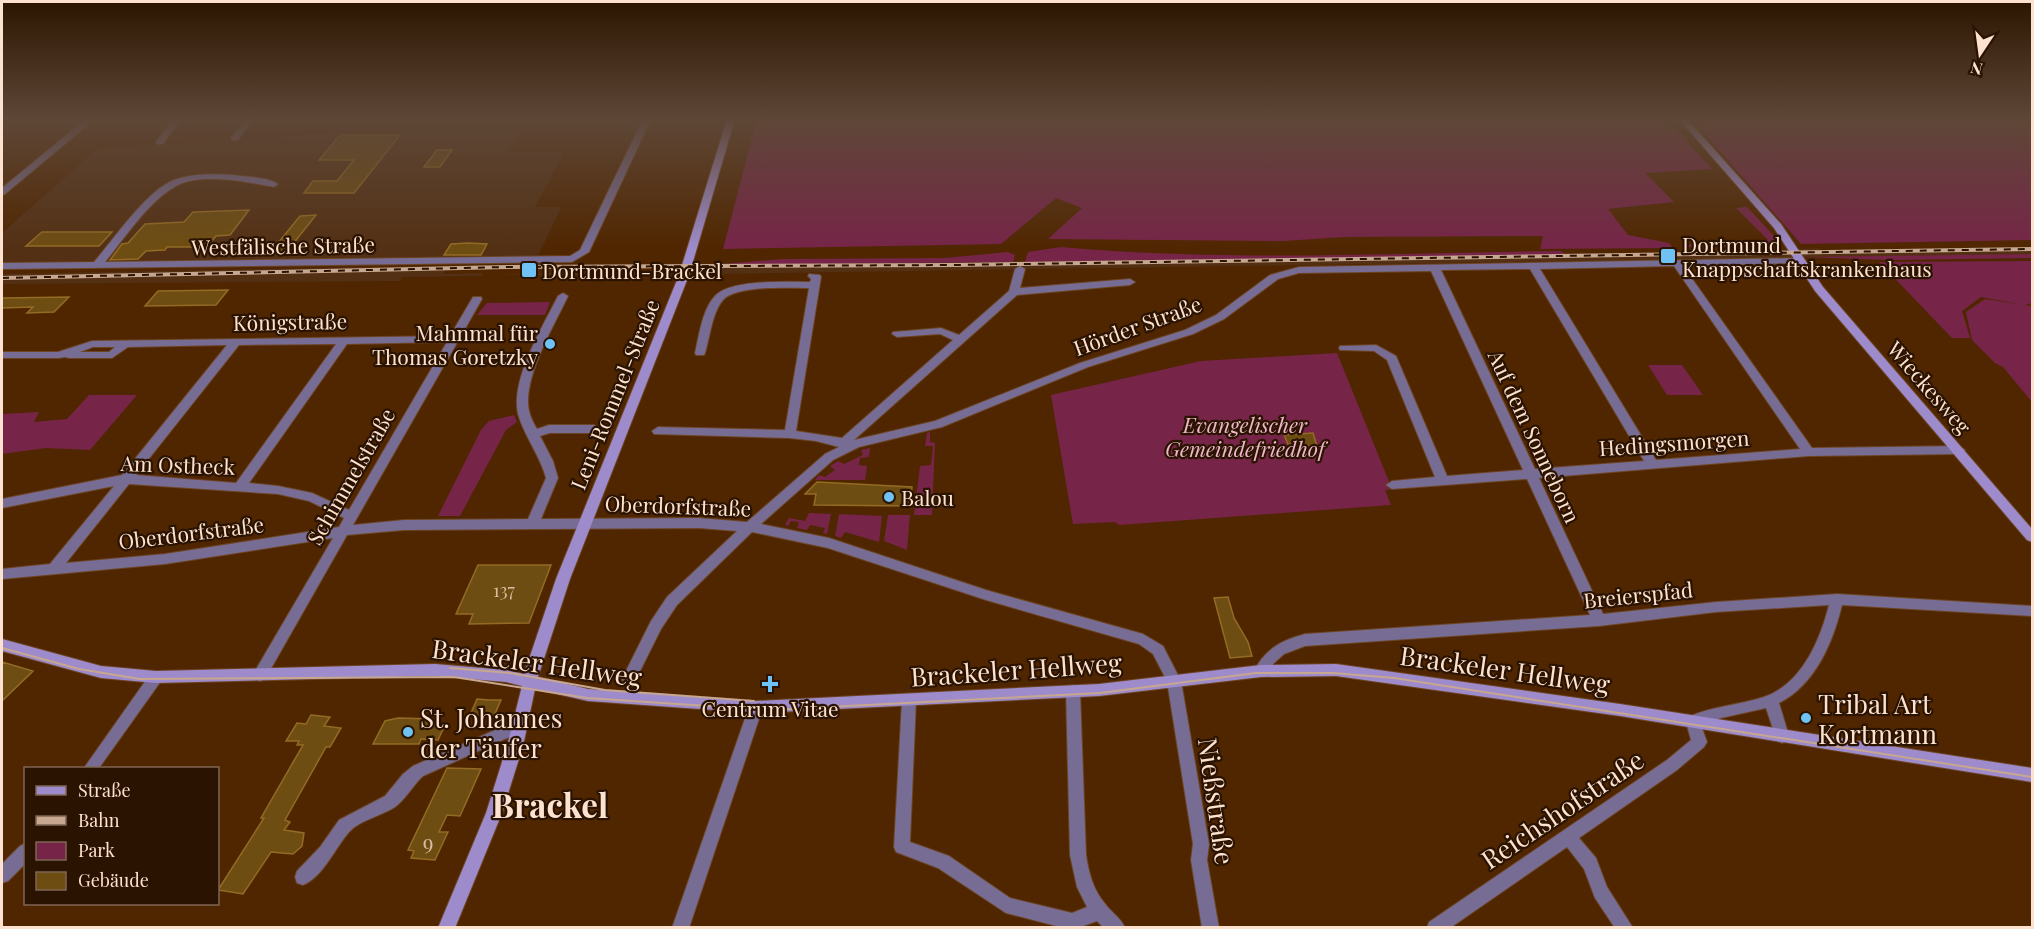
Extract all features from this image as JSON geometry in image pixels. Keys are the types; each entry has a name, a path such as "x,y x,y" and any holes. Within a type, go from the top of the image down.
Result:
{"main road":[{"name":"Leni-Rommel-Straße","path":"446,927 494,813 520,725 540,643 584,524 682,281 718,162"},
{"name":"Wieckesweg","path":"1721,162 1778,226 1819,289 2032,537"},
{"name":"Brackeler Hellweg","path":"2,645 101,672 156,677 435,670 473,672 588,695 756,707 1073,691 1261,671 1302,669 1361,672 2032,775"}],"street":[{"path":"2,192 38,162"},
{"name":"Westfälische Straße","path":"2,266 565,260 578,257 584,252 626,162"},
{"path":"96,266 165,189 177,182 229,178 274,184"},
{"name":"Hörder Straße","path":"629,679 646,644 672,601 750,527 821,464 847,445 938,424 1084,365 1189,332 1220,317 1281,273 1299,270 1799,261"},
{"path":"1677,264 1809,452"},
{"path":"1533,266 1652,464"},
{"name":"Auf dem Sonneborn","path":"1435,268 1599,620"},
{"path":"658,431 790,434 847,445 960,339 1014,292 1020,269"},
{"path":"700,353 717,301 725,293 814,280 790,434"},
{"path":"1014,292 1130,282"},
{"path":"532,525 552,478 535,434 524,414 523,399 537,353 563,296"},
{"name":"Schimmelstraße","path":"260,675 477,298"},
{"path":"897,334 941,331 960,339"},
{"name":"Königstraße","path":"2,356 112,355 126,343 455,339"},
{"path":"241,485 344,340"},
{"path":"55,568 236,342"},
{"path":"1344,348 1376,348 1392,358 1443,481"},
{"path":"535,434 549,429 594,429"},
{"name":"Hedingsmorgen","path":"1392,485 1531,472 1809,452 1959,450"},
{"name":"Am Ostheck","path":"2,503 126,479 241,485 312,496 350,516"},
{"name":"Oberdorfstraße","path":"2,574 165,559 340,534 357,529 404,525 699,523 750,527 829,543 987,595 1143,640 1158,650 1174,681"},
{"path":"1693,722 1711,713 1771,701 1792,687 1806,672 1827,636 1837,599"},
{"name":"Breierspfad","path":"1261,671 1273,652 1289,644 1305,640 1599,620 1759,603 1837,599 2032,611"},
{"path":"92,767 156,677"},
{"name":"Nießstraße","path":"1174,681 1201,844 1199,860 1211,927"},
{"path":"1073,691 1078,855 1082,880 1098,912 1117,927"},
{"path":"909,700 902,847 943,862 1006,905 1072,921 1098,912"},
{"path":"1771,701 1782,736"},
{"path":"680,927 756,707"},
{"name":"Reichshofstraße","path":"1435,927 1669,768 1699,742 1693,722"},
{"path":"303,877 326,852 345,825 391,801 408,778 418,771 520,725"},
{"path":"1568,836 1590,864 1601,892 1625,927"},
{"path":"2,875 12,861 24,852"}],"shaded area":[{"path":"82,162 559,162 535,207 561,207 538,256 2,262 2,233"},
{"path":"2032,247 2032,254 708,274 711,265 1738,252 1818,248 1821,250"},
{"path":"664,264 660,275 486,275 650,271 652,268 490,268 492,266"},
{"path":"487,265 485,268 446,269 443,274 483,273 482,276 402,277 400,281 2,284 2,274"}],"green space":[{"path":"746,162 1706,162 1712,169 1645,173 1674,202 1608,209 1628,235 1669,243 1673,248 1540,249 1543,236 1344,237 1284,241 1048,239 1082,208 1056,198 1001,244 723,249"},
{"path":"1730,162 2032,162 2032,240 1801,244"},
{"path":"1747,207 1776,238 1774,246 1686,247 1681,245 1768,240 1736,208"},
{"path":"1061,247 1123,252 1248,255 1561,251 1567,255 1025,262 1028,252"},
{"path":"1008,252 1015,255 1013,262 711,265 783,259 945,258"},
{"path":"2032,254 2032,258 1891,260 1804,257"},
{"path":"2032,261 2032,303 2025,305 1981,297 1962,311 1970,338 1952,338 1879,262"},
{"path":"1985,299 2032,306 2032,402 2003,367 1995,363 1972,340 1966,312"},
{"path":"550,302 545,315 477,315 487,303"},
{"name":"Evangelischer Gemeindefriedhof","path":"1337,353 1392,489 1385,490 1391,505 1119,525 1115,522 1073,524 1051,395 1201,361"},
{"path":"1648,365 1682,365 1703,395 1667,395"},
{"path":"89,395 137,395 90,450 46,448 2,454 2,414 39,412 34,422 67,419"},
{"path":"514,415 517,422 506,430 460,516 438,516 481,430 489,421"},
{"path":"930,432 930,442 935,443 932,515 914,515 920,466 931,465 933,446 925,446 927,433"},
{"path":"870,448 869,457 860,458 859,465 867,466 865,480 815,480 819,475 825,477 835,470 830,466 838,461 844,464 863,455 861,450"},
{"path":"809,513 831,514 827,534 823,533 825,528 810,525 807,530 797,528 799,522 791,521 788,526 785,525 789,518 805,521"},
{"path":"839,514 882,516 879,542 845,532 841,538 835,536"},
{"path":"888,515 910,515 907,550 884,541"}],"building":[{"path":"352,162 378,162 354,193 304,193 313,181 337,181"},
{"path":"428,162 443,162 440,167 424,167"},
{"path":"249,210 230,235 216,236 207,247 167,247 165,250 146,251 138,259 110,260 122,244 128,243 145,224 184,222 193,212"},
{"path":"316,215 285,254 269,254 300,216"},
{"path":"42,232 112,232 99,246 26,246"},
{"path":"451,244 487,244 481,255 444,255"},
{"path":"228,290 216,305 145,306 158,291"},
{"path":"69,297 54,312 27,313 33,307 2,308 2,298"},
{"path":"1313,433 1317,446 1288,444 1284,435"},
{"path":"817,482 912,487 910,506 814,505 816,494 805,494"},
{"path":"478,565 551,565 529,623 469,624 473,614 456,614"},
{"path":"1228,597 1234,618 1248,642 1252,656 1230,658 1214,598"},
{"path":"2,662 33,671 2,701"},
{"path":"477,699 501,700 494,716 470,715"},
{"path":"311,715 330,717 324,726 341,728 330,747 326,747 285,820 290,822 284,830 304,833 302,846 293,854 271,852 243,894 219,890 264,818 261,818 303,745 297,745 299,741 286,741 297,723 306,724"},
{"name":"St. Johannes der Täufer","path":"398,718 432,719 429,725 445,725 438,740 421,739 419,744 373,744 385,721"},
{"path":"447,768 481,769 460,816 447,815 439,832 448,832 435,860 411,858 414,851 408,850"}],"tram line":[{"path":"2,648 79,669 140,679 454,677 587,698 769,710 1100,693 1256,673 1333,673 1394,678 2032,777"},
{"path":"450,668 510,673 605,690 754,701"}],"railway":[{"path":"2,278 507,267 956,265 2032,249"}],"place":[{"name":"Dortmund Knappschaftskrankenhaus","path":"1668,256"},
{"name":"Dortmund-Brackel","path":"529,270"},
{"name":"Mahnmal für Thomas Goretzky","path":"550,344"},
{"name":"Balou","path":"889,497"},
{"name":"Centrum Vitae","path":"770,684"},
{"name":"Tribal Art Kortmann","path":"1806,718"},
{"name":"St. Johannes der Täufer","path":"408,732"}],"district":[{"name":"Brackel","path":"550,804"}]}
